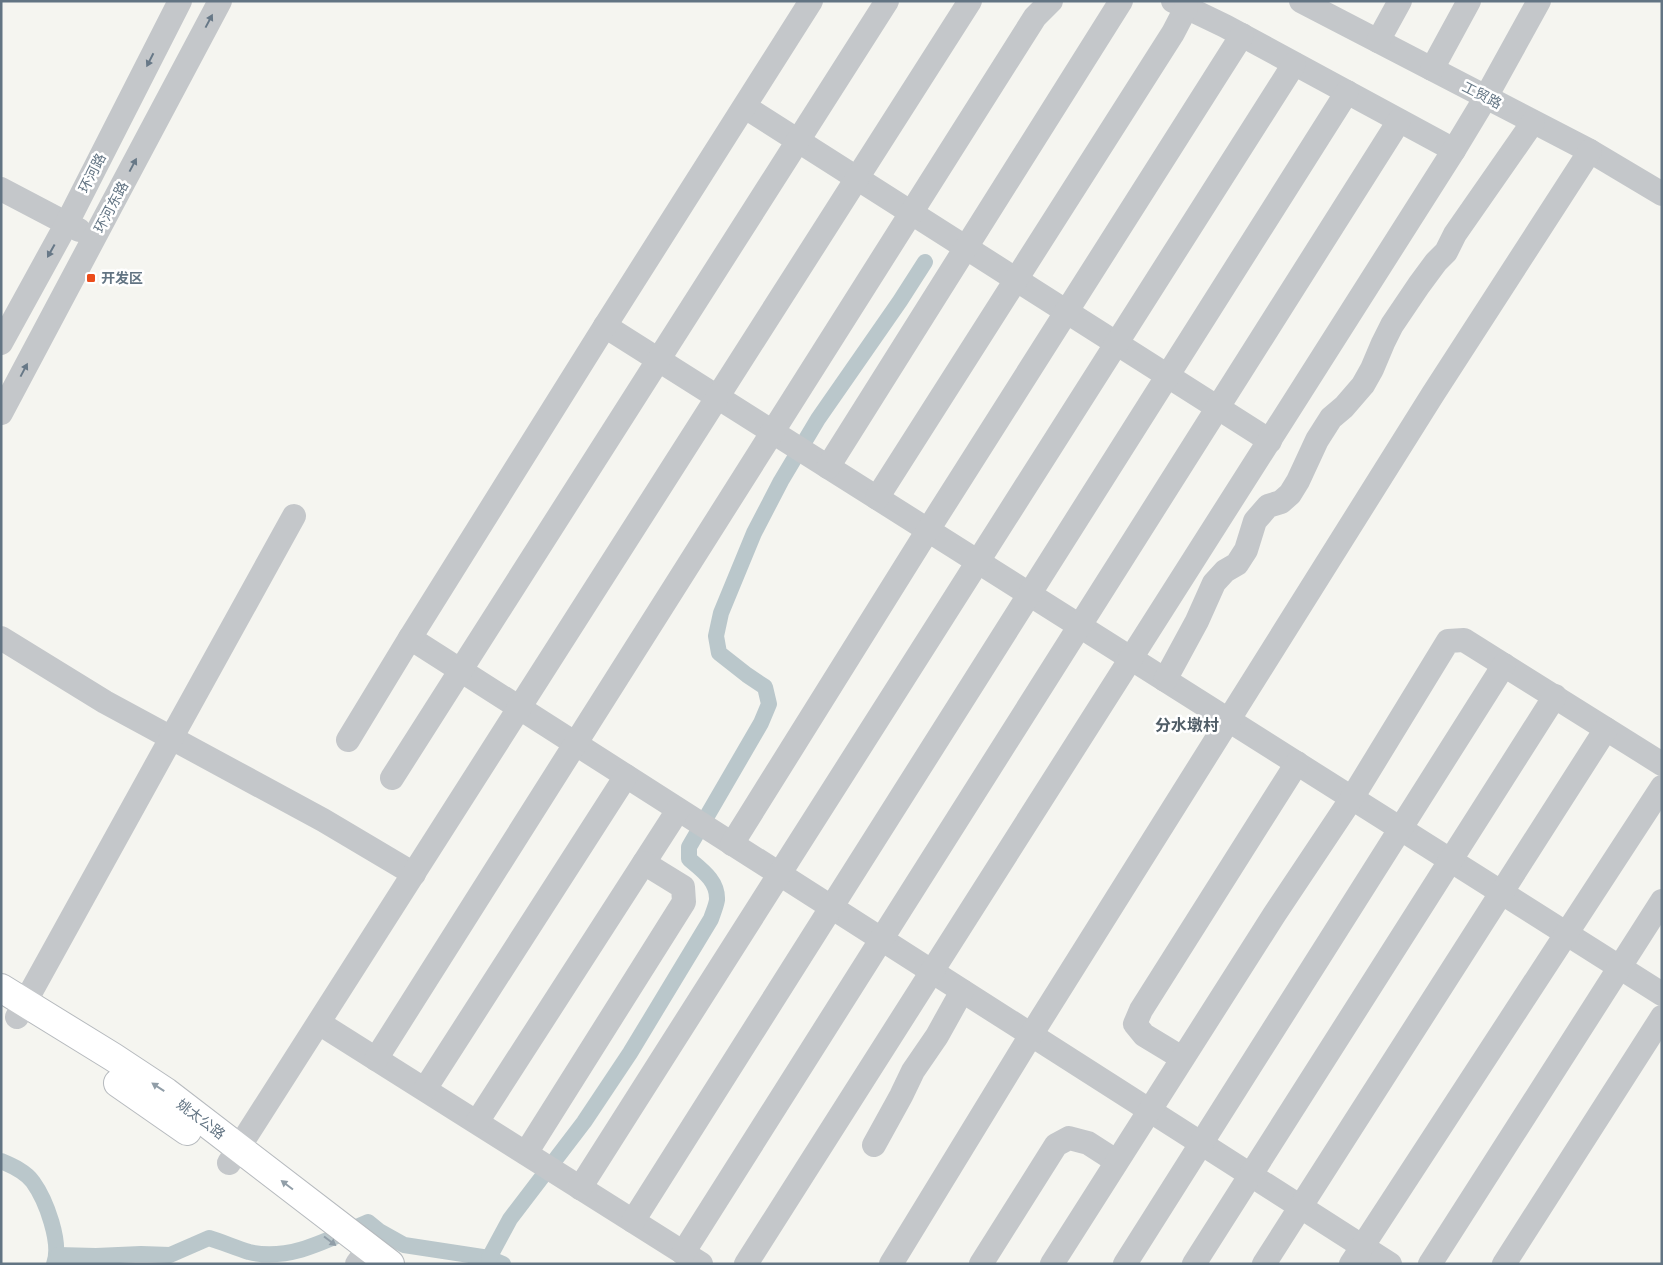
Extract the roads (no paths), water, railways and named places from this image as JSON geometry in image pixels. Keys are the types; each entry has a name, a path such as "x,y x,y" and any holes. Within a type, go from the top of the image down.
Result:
{"main road":[{"name":"姚太公路","path":"1,988 14,1009 164,1114 234,1156 314,1217 361,1259 390,1264"}],"street":[{"name":"环河路","path":"1,343 67,223 180,1"},
{"name":"环河东路","path":"1,413 220,1"},
{"path":"348,740 605,326 811,1"},
{"path":"392,778 887,1"},
{"path":"234,1156 970,1"},
{"path":"376,1059 575,744 779,436 911,213 1035,17 1051,1"},
{"path":"823,463 966,248 1122,1"},
{"name":"工贸路","path":"1301,1 1326,7 1378,41 1590,151 1662,194"},
{"path":"1378,41 1400,1"},
{"path":"1432,69 1469,1"},
{"path":"746,1264 1454,150 1486,97 1539,1"},
{"path":"877,498 1173,33 1180,4 1242,35 1454,150"},
{"path":"724,838 928,530 1242,35"},
{"path":"573,1183 780,875 1294,64"},
{"path":"632,1221 1347,92"},
{"path":"745,107 1270,441"},
{"path":"319,1023 692,1258 881,939 1399,121"},
{"path":"1165,680 1197,621 1214,582 1225,571 1237,564 1246,550 1255,521 1268,506 1280,502 1290,494 1317,440 1331,418 1344,407 1363,385 1392,325 1419,284 1446,252 1455,234 1533,122"},
{"path":"891,1264 1031,1035 1433,394 1590,151"},
{"path":"1,189 94,238"},
{"path":"605,326 1662,994"},
{"path":"14,1009 172,738 294,516"},
{"path":"1,638 105,702 323,820 414,874"},
{"path":"410,638 1300,1206 1357,1255 1390,1264"},
{"path":"1052,1264 1182,1058 1352,798 1448,641 1464,640 1662,764"},
{"path":"1125,1264 1504,665"},
{"path":"1194,1264 1555,696"},
{"path":"1264,1264 1606,729"},
{"path":"1182,1058 1144,1035 1135,1024 1297,763"},
{"path":"425,1090 626,776"},
{"path":"1357,1255 1662,787"},
{"path":"477,1122 644,863 682,812"},
{"path":"532,1157 684,902 683,888 644,863"},
{"path":"1430,1264 1662,901"},
{"path":"874,1145 902,1096 913,1071 937,1036 962,991"},
{"path":"1504,1264 1662,1017"},
{"path":"981,1264 1056,1145 1068,1138 1088,1144 1116,1161"}],"waterway":[{"path":"489,1258 510,1219 584,1122 630,1053 711,919 717,900 717,893 708,876 689,859 689,847 761,723 769,704 765,687 719,653 716,636 721,613 754,533 781,481 818,419 925,262"},
{"path":"1,1161 27,1175 43,1199 56,1245 54,1264"},
{"path":"58,1255 170,1255 209,1238 249,1252 280,1254 310,1247 368,1222 379,1231 404,1245 489,1258 503,1264"}],"place":[{"name":"开发区","path":"91,278"}],"district":[{"name":"分水墩村","path":"1187,725"}]}
